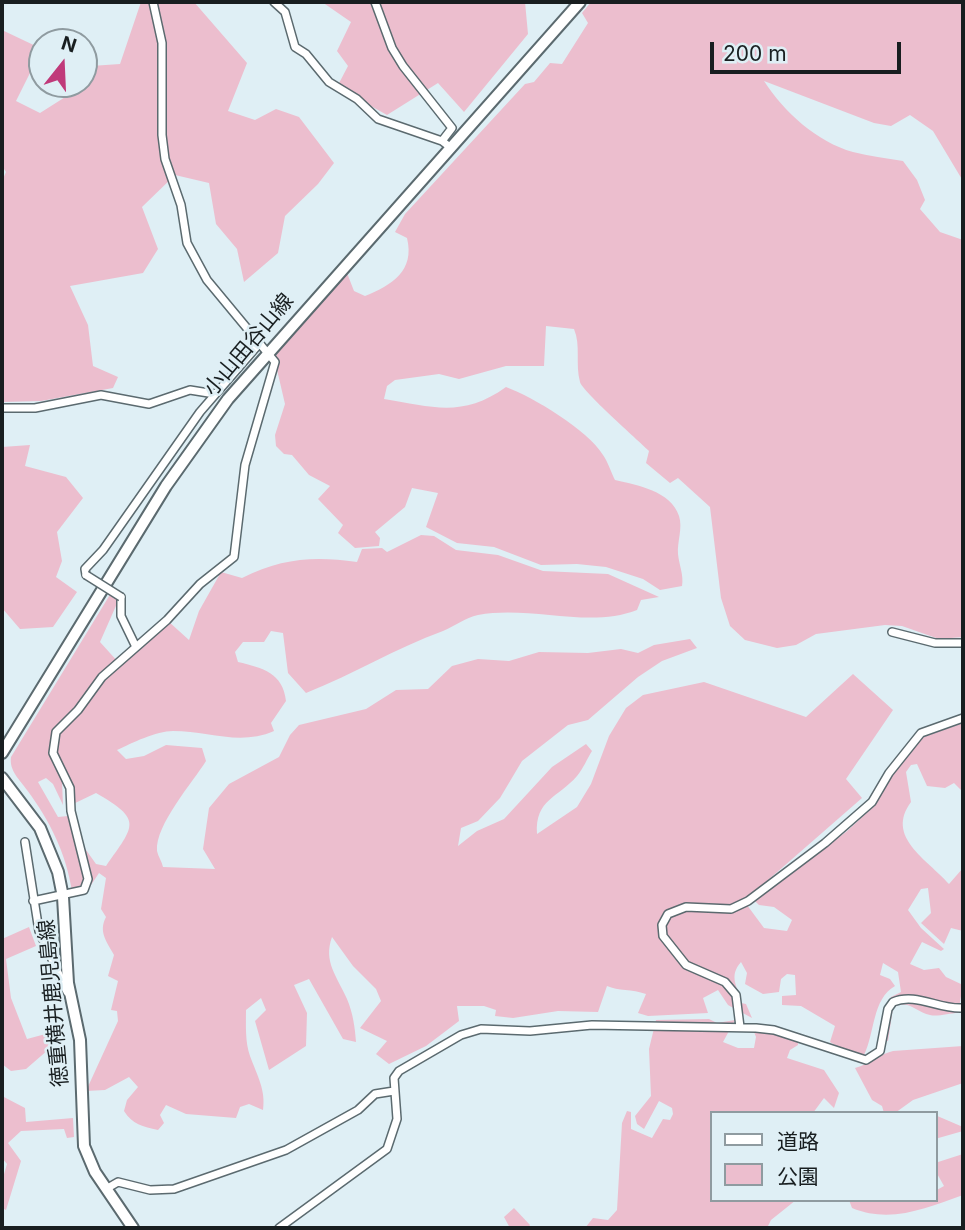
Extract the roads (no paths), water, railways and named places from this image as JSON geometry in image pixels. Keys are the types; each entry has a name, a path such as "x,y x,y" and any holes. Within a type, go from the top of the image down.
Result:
{"main road":[{"name":"小山田谷山線","path":"2,753 166,486 263,348 446,144 578,3"},
{"name":"徳重横井鹿児島線","path":"2,778 40,828 54,859 63,897 70,999 80,1040 84,1146 89,1162 133,1228"}],"street":[{"path":"33,901 63,897 84,890 88,879 71,811 70,788 53,753 55,736 102,677 200,584 234,557 245,465 275,362 207,280 187,243 181,205 165,159 162,135 162,43 153,2"},
{"path":"274,2 285,12 295,47 306,54 329,82 344,94 357,99 379,119 446,144 452,128 392,48 376,2"},
{"path":"136,647 121,616 121,597 86,575 85,569 103,550 148,483 215,394 263,348"},
{"path":"2,408 35,408 101,395 149,404 190,390 215,394"},
{"path":"892,632 935,643 963,642"},
{"path":"740,1027 736,995 725,982 686,965 663,936 662,925 668,914 686,906 731,909 748,901 865,810 888,773 921,733 963,718"},
{"path":"25,842 39,930 70,999"},
{"path":"279,1228 387,1149 397,1119 394,1078 399,1071 473,1030 530,1031 592,1024 740,1027 774,1030 866,1060 880,1051 888,1009 893,1002 909,998 945,1008 963,1008"},
{"path":"106,1189 118,1182 150,1190 174,1189 286,1150 358,1110 375,1094 394,1091"}]}
